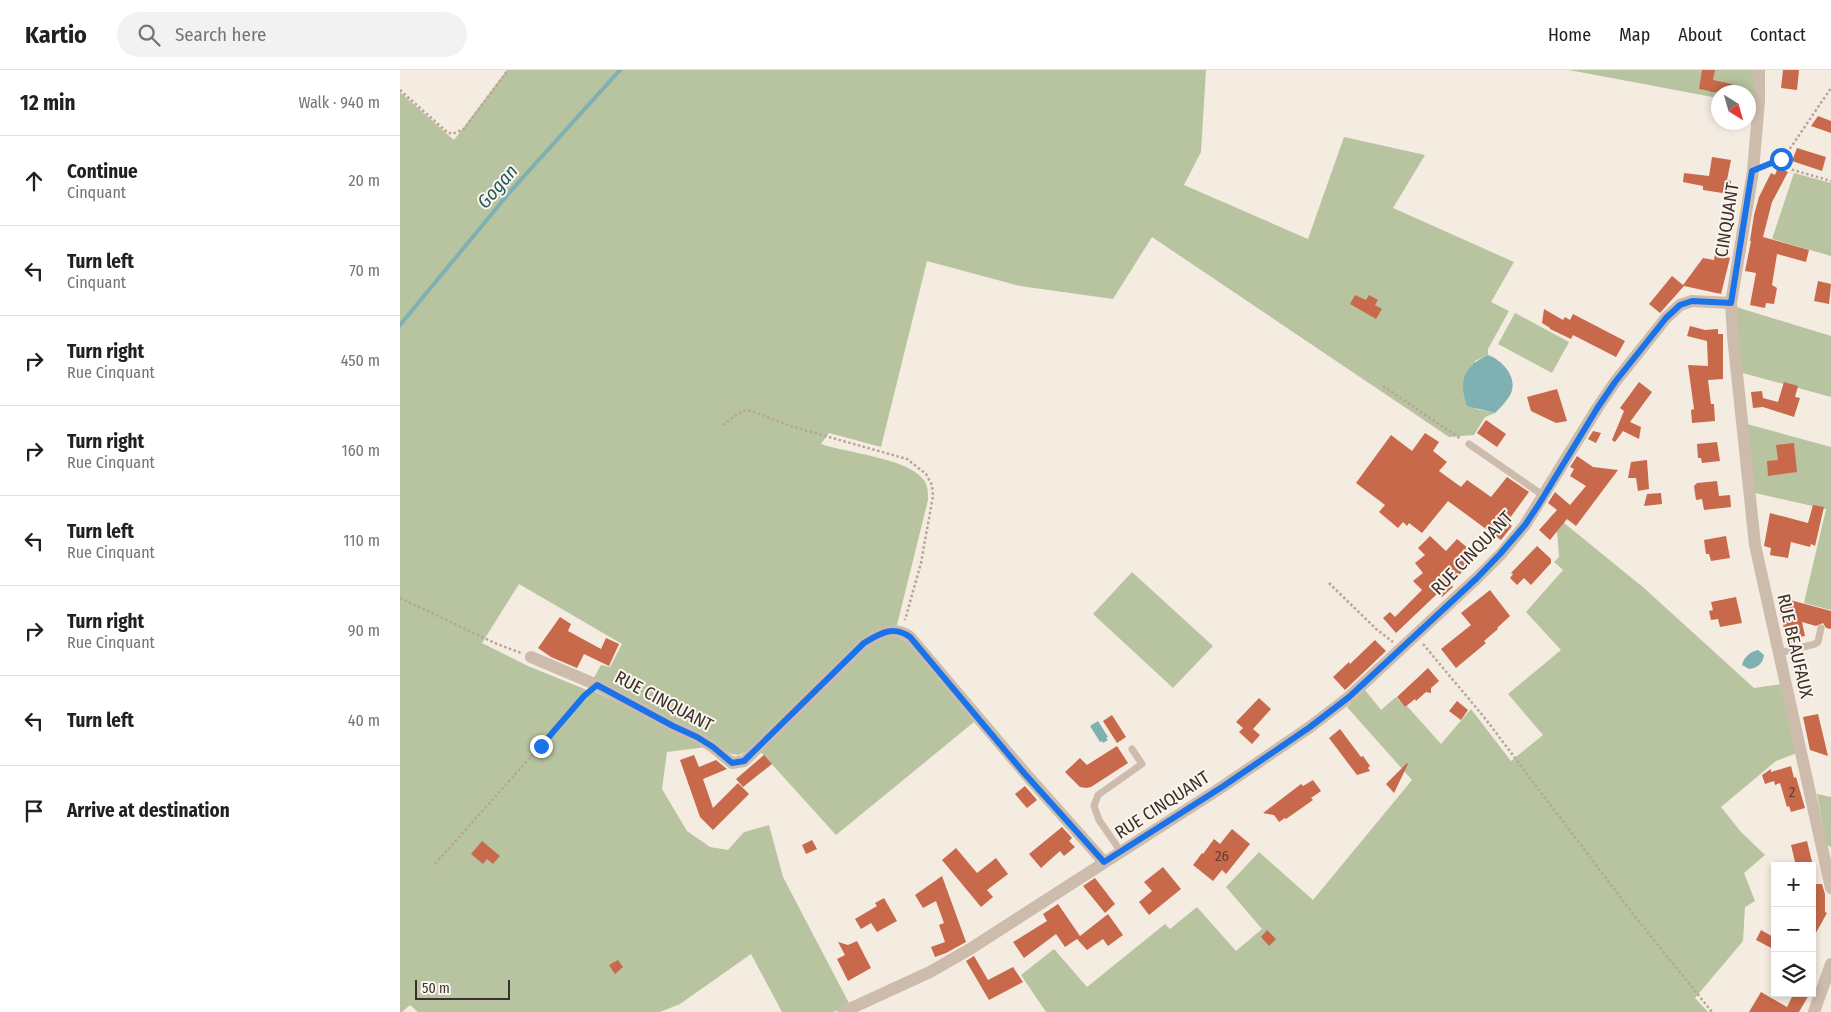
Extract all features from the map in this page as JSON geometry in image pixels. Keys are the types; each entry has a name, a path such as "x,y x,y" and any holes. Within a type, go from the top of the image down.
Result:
{"street":[{"path":"1752,171 1759,102 1759,70"},
{"name":"CINQUANT","path":"1731,303 1752,171"},
{"name":"RUE CINQUANT","path":"844,1012 930,972 970,949 1222,787 1310,727 1349,697 1500,554 1525,525 1615,382 1666,318 1680,305 1692,301 1731,303"},
{"name":"RUE BEAUFAUX","path":"1731,303 1755,545 1831,888"},
{"path":"902,631 910,637 1031,780 1104,862"},
{"name":"RUE CINQUANT","path":"530,657 597,685 697,737 713,747 732,763 739,763 744,761 864,643 878,635 902,631"},
{"path":"1814,1012 1831,964"}],"lane":[{"path":"1469,444 1544,496"},
{"path":"1778,653 1818,642 1821,628"},
{"path":"1121,852 1100,820 1094,806 1098,795 1142,764 1132,749"}],"path":[{"path":"400,90 447,132 452,134 464,129 508,70"},
{"name":"CINQUANT","path":"1752,171 1781,159 1794,144 1831,88"},
{"path":"1781,159 1793,170 1831,181"},
{"path":"1383,386 1469,444"},
{"path":"723,425 737,414 746,410 790,426 907,459 926,474 932,485 933,496 921,563 902,631"},
{"path":"1329,583 1376,629 1391,641 1403,647"},
{"path":"400,598 496,644 530,657"},
{"path":"1416,635 1444,672 1474,705 1633,914 1712,1012"},
{"path":"435,864 584,696 597,685"}],"green space":[{"path":"507,70 1206,70 1201,152 1184,185 1308,239 1344,137 1425,155 1393,208 1514,262 1491,302 1509,311 1488,349 1488,355 1475,361 1476,409 1495,413 1485,417 1474,435 1449,437 1152,237 1113,299 1020,286 927,261 881,447 829,433 821,444 903,466 914,471 925,483 928,491 928,500 897,625 892,627 747,751 739,755 732,754 592,681 601,665 610,667 622,644 519,584 482,643 528,666 587,690 588,688 706,747 667,752 662,789 687,831 710,847 728,850 744,832 769,825 783,877 850,1005 833,1012 782,1012 751,954 680,1004 660,1012 418,1012 410,1005 400,1012 400,92 454,140"},
{"path":"1569,70 1753,70 1754,85 1711,85 1711,97"},
{"path":"1794,173 1831,183 1831,256 1772,239"},
{"path":"1733,306 1831,336 1831,397 1739,372"},
{"path":"1515,313 1569,342 1552,373 1498,344"},
{"path":"1747,424 1831,447 1831,610 1804,603 1826,509 1755,493"},
{"path":"1553,514 1644,588 1754,688 1782,684 1797,753 1776,761 1721,807 1741,832 1765,855 1744,873 1755,901 1745,907 1743,941 1695,998 1708,1012 1046,1012 1021,975 1054,949 1087,987 1165,924 1170,929 1197,907 1236,951 1262,929 1226,887 1259,852 1313,900 1412,780 1347,707 1365,690 1381,710 1396,697 1405,707 1407,706 1441,744 1471,709 1511,761 1543,735 1508,694 1561,650 1526,612 1563,570 1554,562 1559,557 1557,531 1547,522"},
{"path":"1132,572 1213,646 1173,688 1093,614"},
{"path":"892,635 908,642 974,722 836,835 759,750 867,645"},
{"path":"1817,794 1831,797 1831,847 1827,845"}],"water":[{"path":"1488,355 1505,366 1513,384 1509,397 1495,413 1467,406 1463,389 1463,382 1468,369"},
{"path":"1758,650 1764,655 1759,665 1749,669 1742,665 1748,655"},
{"path":"1098,721 1108,737 1106,738 1108,740 1103,743 1102,741 1100,742 1090,726"}],"building":[{"path":"1702,70 1715,70 1713,80 1732,84 1711,85 1711,92 1699,89"},
{"path":"1783,70 1799,70 1797,90 1781,88"},
{"path":"1818,116 1831,121 1831,133 1811,126"},
{"path":"1797,148 1826,157 1822,171 1792,161"},
{"path":"1712,157 1731,160 1727,180 1731,181 1729,194 1703,190 1703,186 1683,182 1684,173 1709,176"},
{"path":"1778,167 1788,172 1772,202 1763,237 1809,250 1806,262 1777,254 1772,285 1777,288 1774,304 1766,303 1765,308 1750,305 1756,273 1745,271 1754,215 1759,197 1771,173 1775,175"},
{"path":"1715,254 1730,258 1721,294 1684,286 1660,313 1649,304 1672,276 1683,285 1703,258 1714,260"},
{"path":"1818,281 1831,284 1829,304 1814,301"},
{"path":"1355,295 1366,300 1369,295 1378,300 1375,305 1382,309 1376,319 1350,304"},
{"path":"1544,309 1563,320 1565,317 1570,320 1573,314 1625,341 1616,357 1573,335 1571,339 1550,329 1542,323"},
{"path":"1690,326 1705,330 1718,329 1718,334 1723,334 1723,379 1708,380 1711,404 1714,404 1715,421 1692,423 1691,410 1694,409 1688,365 1708,366 1707,341 1687,336"},
{"path":"1639,382 1652,392 1630,422 1641,427 1639,439 1623,431 1615,442 1612,440 1624,411 1620,408"},
{"path":"1784,382 1798,386 1795,397 1800,398 1794,417 1763,407 1753,408 1751,392 1762,391 1763,398 1778,402"},
{"path":"1557,389 1567,421 1556,423 1531,411 1527,397"},
{"path":"1486,420 1506,434 1497,447 1477,433"},
{"path":"1593,431 1601,433 1596,443 1588,439"},
{"path":"1425,433 1439,442 1433,451 1447,462 1439,471 1461,487 1467,480 1491,497 1507,477 1529,492 1507,522 1512,526 1501,540 1448,501 1422,533 1409,523 1407,526 1403,522 1398,528 1379,512 1385,505 1356,483 1391,435 1412,451"},
{"path":"1717,442 1720,461 1702,463 1701,458 1698,458 1697,444"},
{"path":"1794,443 1797,472 1768,476 1767,461 1778,460 1776,445"},
{"path":"1577,456 1593,467 1618,470 1576,526 1567,519 1550,540 1539,530 1557,510 1548,503 1555,492 1570,505 1586,486 1570,476 1574,469 1570,467"},
{"path":"1647,460 1649,489 1638,491 1636,478 1628,478 1631,462"},
{"path":"1717,481 1719,496 1730,495 1731,507 1704,510 1702,499 1696,500 1694,486 1697,483"},
{"path":"1661,493 1662,504 1644,506 1647,494"},
{"path":"1813,505 1824,507 1815,546 1811,544 1810,547 1791,542 1788,558 1770,555 1771,548 1764,546 1770,513 1808,523"},
{"path":"1430,536 1446,551 1457,539 1475,554 1471,562 1451,584 1453,587 1442,597 1438,593 1396,633 1383,618 1390,612 1395,617 1422,590 1413,581 1423,573 1415,563 1425,555 1418,548"},
{"path":"1726,536 1730,558 1711,561 1709,554 1706,554 1704,540"},
{"path":"1537,546 1551,559 1551,563 1531,585 1524,578 1517,585 1510,578 1513,574 1511,573"},
{"path":"1490,590 1510,616 1484,641 1486,643 1456,668 1441,649 1471,625 1461,613"},
{"path":"1736,597 1742,623 1720,627 1718,619 1711,620 1709,611 1713,610 1711,602"},
{"path":"1790,600 1831,611 1831,629 1826,628 1823,623 1816,626 1802,622 1805,636 1800,637 1801,642 1788,645 1779,608 1791,605"},
{"path":"560,617 571,624 568,631 601,649 606,638 619,644 609,666 584,654 577,668 551,657 538,648"},
{"path":"1375,640 1386,651 1345,690 1333,677"},
{"path":"1428,668 1439,681 1431,688 1431,693 1426,692 1416,701 1415,699 1405,707 1397,697"},
{"path":"1259,698 1271,709 1253,729 1260,735 1252,744 1239,732 1243,728 1236,722"},
{"path":"1457,701 1468,710 1461,720 1449,711"},
{"path":"1818,714 1828,756 1810,750 1803,717"},
{"path":"1112,715 1126,737 1117,743 1103,721"},
{"path":"1340,729 1361,757 1363,756 1370,766 1368,768 1370,771 1357,775 1329,738"},
{"path":"1117,746 1128,763 1091,787 1080,787 1065,772 1080,758 1087,765"},
{"path":"694,755 699,767 716,760 727,769 703,779 713,808 738,783 749,794 713,830 700,817 680,760"},
{"path":"764,755 772,764 743,787 736,779"},
{"path":"1408,764 1394,793 1386,784"},
{"path":"1791,766 1805,808 1791,812 1789,806 1787,807 1780,783 1775,785 1774,781 1765,784 1762,775 1771,769 1771,772"},
{"path":"1313,780 1321,791 1311,798 1313,800 1286,819 1279,822 1274,815 1263,813 1301,784 1303,786"},
{"path":"1025,786 1037,800 1027,808 1015,794"},
{"path":"1062,827 1072,838 1069,841 1075,847 1064,856 1060,851 1041,868 1029,854"},
{"path":"1232,829 1250,844 1226,874 1222,870 1213,881 1193,865 1214,839 1220,844"},
{"path":"812,840 817,849 806,854 802,845"},
{"path":"482,841 500,856 493,864 487,859 483,864 471,854"},
{"path":"1807,841 1812,862 1795,862 1791,845"},
{"path":"956,848 977,873 996,858 1008,874 987,890 993,897 981,907 942,860"},
{"path":"1163,867 1181,889 1149,915 1139,902 1152,891 1144,882"},
{"path":"942,876 966,942 935,957 931,947 945,942 939,925 944,923 936,901 923,908 915,895"},
{"path":"1095,878 1115,904 1105,913 1083,886"},
{"path":"1816,884 1822,884 1825,894 1825,912 1827,913 1816,933"},
{"path":"884,898 897,921 877,932 871,923 861,929 855,919 877,906 875,903"},
{"path":"1058,904 1080,936 1108,914 1123,935 1108,946 1103,939 1087,950 1077,939 1065,947 1056,934 1024,958 1013,942 1047,921 1043,914"},
{"path":"1267,930 1276,939 1269,946 1261,937"},
{"path":"1761,930 1771,936 1771,948 1756,940"},
{"path":"857,941 871,968 848,981 837,959 845,955 838,942 848,945"},
{"path":"974,956 988,980 1013,967 1023,982 989,1000 966,961"},
{"path":"618,960 623,967 615,974 609,965"},
{"path":"1761,992 1787,1007 1792,997 1808,997 1799,1012 1749,1012"}],"waterway":[{"name":"Gogan","path":"400,325 509,193 620,70"}],"route":[{"path":"541,746 584,696 597,685 697,737 713,747 732,763 739,763 744,761 864,643 878,635 894,630 902,631 910,637 1024,773 1104,862 1222,787 1310,727 1349,697 1477,578 1525,525 1615,382 1666,318 1680,305 1692,301 1731,303 1752,171 1781,159"}]}
